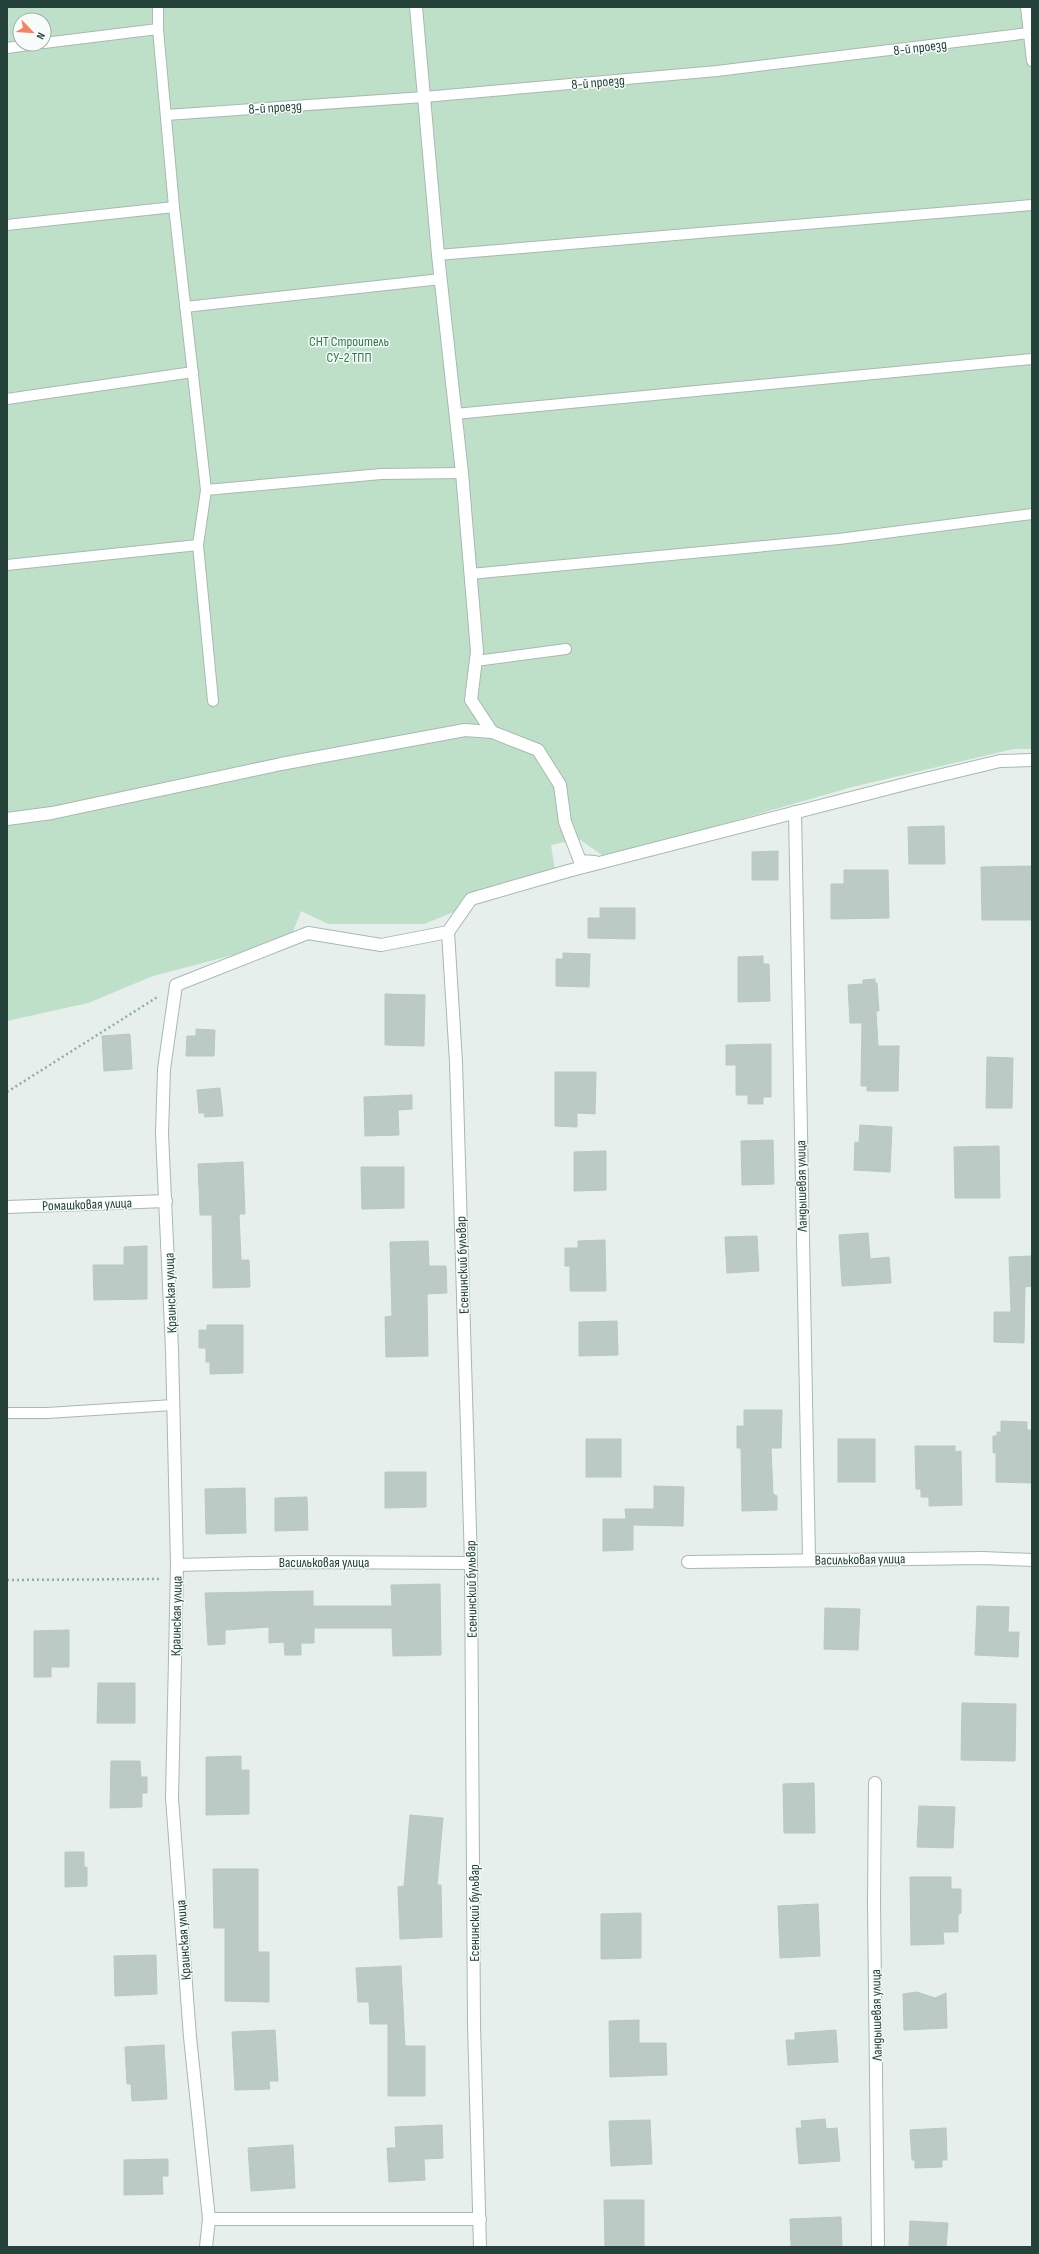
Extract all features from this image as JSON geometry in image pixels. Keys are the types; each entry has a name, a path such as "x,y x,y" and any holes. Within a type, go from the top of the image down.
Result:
{"street":[{"path":"416,7 438,255 462,473 477,651 471,700 492,732"},
{"path":"7,819 52,813 281,764 465,730 492,732 538,750 560,785 565,822 580,861 604,863"},
{"path":"176,985 308,933 381,945 448,932 471,899 795,812 1000,761 1032,760"},
{"name":"Ландышевая улица","path":"795,812 809,1560"},
{"name":"Есенинский бульвар","path":"448,932 457,1070 471,1563 474,2024 480,2247"},
{"name":"Краинская улица","path":"176,985 164,1069 162,1134 166,1201 177,1565 172,1798 190,2037 209,2219 206,2247"},
{"name":"Ромашковая улица","path":"7,1206 166,1201"},
{"name":"Васильковая улица","path":"688,1562 983,1558 1032,1560"},
{"name":"Васильковая улица","path":"177,1565 301,1562 471,1563"},
{"name":"Ландышевая улица","path":"875,1783 874,1902 878,2247"},
{"path":"209,2219 480,2219"}],"lane":[{"path":"158,7 158,29 174,207 206,490 198,545 213,701"},
{"path":"1026,7 1032,61"},
{"path":"52,42 158,29"},
{"name":"8-й проезд","path":"166,115 424,97 717,71 1029,33"},
{"path":"438,255 1032,205"},
{"path":"7,225 174,207"},
{"path":"185,307 441,279"},
{"path":"456,414 1032,359"},
{"path":"7,400 193,372"},
{"path":"206,490 381,474 462,473"},
{"path":"470,574 839,539 1032,514"},
{"path":"7,565 198,545"},
{"path":"476,662 566,649"},
{"path":"7,1413 47,1413 173,1405"}],"path":[{"path":"7,1092 176,985"},
{"path":"7,1580 177,1579"}],"green space":[{"name":"СНТ Строитель СУ-2 ТПП","path":"7,7 1032,7 1032,749 1014,749 852,787 606,858 579,839 551,845 555,871 424,924 328,924 301,911 290,940 153,976 88,1003 7,1021"}],"building":[{"path":"944,826 945,864 909,864 908,827"},
{"path":"778,851 778,880 752,880 752,852"},
{"path":"1031,866 1031,920 982,920 981,867"},
{"path":"844,870 888,870 889,918 831,919 831,884 844,884"},
{"path":"600,908 635,908 635,939 588,938 588,918 600,918"},
{"path":"563,953 590,954 589,987 556,986 556,959 563,959"},
{"path":"763,956 763,964 769,964 770,1001 738,1002 738,957"},
{"path":"875,979 875,983 877,983 879,1011 876,1011 878,1046 899,1046 898,1091 867,1091 867,1086 861,1086 862,1023 850,1023 848,985 863,984 863,980"},
{"path":"385,994 425,995 424,1046 385,1045"},
{"path":"196,1029 215,1030 214,1056 186,1056 187,1036 196,1036"},
{"path":"130,1034 132,1069 104,1071 102,1036"},
{"path":"771,1044 771,1097 763,1097 763,1104 748,1104 748,1095 736,1095 736,1065 726,1065 726,1045"},
{"path":"987,1057 1013,1058 1012,1108 986,1108"},
{"path":"555,1072 596,1072 595,1114 577,1113 577,1127 555,1126"},
{"path":"220,1088 223,1116 205,1117 204,1113 199,1113 197,1090"},
{"path":"412,1095 412,1109 398,1110 399,1135 365,1136 364,1097"},
{"path":"860,1125 892,1127 890,1172 854,1170 855,1142 859,1143"},
{"path":"773,1140 774,1184 742,1185 741,1141"},
{"path":"999,1146 1000,1198 955,1198 954,1147"},
{"path":"606,1151 606,1190 574,1191 574,1152"},
{"path":"243,1162 245,1214 239,1214 241,1260 249,1260 250,1287 213,1288 212,1215 200,1215 198,1164"},
{"path":"361,1167 404,1167 404,1208 362,1209"},
{"path":"868,1233 870,1259 889,1257 891,1283 842,1286 839,1235"},
{"path":"757,1236 759,1271 727,1273 725,1237"},
{"path":"605,1240 606,1291 570,1291 570,1266 565,1266 565,1248 578,1248 578,1241"},
{"path":"428,1241 429,1266 446,1266 447,1293 427,1294 428,1356 386,1357 385,1317 392,1316 390,1242"},
{"path":"147,1246 147,1299 94,1300 93,1265 124,1265 124,1247"},
{"path":"1032,1256 1032,1286 1025,1287 1024,1343 994,1342 994,1312 1011,1312 1009,1257"},
{"path":"617,1321 618,1355 579,1356 579,1322"},
{"path":"207,1325 243,1325 243,1373 210,1374 210,1362 206,1362 206,1348 199,1348 199,1330 207,1330"},
{"path":"744,1410 782,1410 781,1448 771,1448 773,1494 777,1496 777,1510 742,1511 741,1448 737,1448 737,1426 744,1426"},
{"path":"1001,1421 1027,1422 1027,1430 1032,1430 1032,1483 996,1482 996,1453 993,1453 993,1436 997,1436 997,1432 1001,1432"},
{"path":"586,1439 621,1439 621,1477 586,1477"},
{"path":"838,1439 875,1439 875,1482 838,1482"},
{"path":"915,1446 955,1446 955,1452 961,1451 962,1505 929,1506 929,1497 921,1497 921,1489 916,1489"},
{"path":"385,1472 426,1472 426,1507 385,1508"},
{"path":"654,1486 684,1487 683,1526 633,1525 633,1550 603,1551 603,1519 626,1519 625,1509 654,1509"},
{"path":"245,1488 246,1533 206,1534 205,1489"},
{"path":"307,1497 308,1530 275,1531 275,1498"},
{"path":"440,1584 441,1655 393,1656 392,1628 314,1628 314,1643 301,1643 301,1655 285,1655 284,1642 269,1643 269,1627 225,1630 225,1644 208,1645 205,1593 313,1591 313,1606 392,1606 391,1585"},
{"path":"977,1606 1009,1607 1008,1632 1019,1632 1018,1657 975,1655"},
{"path":"825,1608 860,1609 858,1650 824,1649"},
{"path":"69,1630 69,1667 51,1667 51,1677 34,1677 34,1631"},
{"path":"98,1683 135,1683 135,1723 97,1723"},
{"path":"962,1703 1016,1704 1015,1761 961,1760"},
{"path":"241,1756 241,1770 249,1770 249,1814 206,1815 206,1757"},
{"path":"111,1761 140,1761 141,1777 147,1777 147,1793 142,1793 142,1807 110,1808"},
{"path":"814,1783 815,1833 784,1833 783,1784"},
{"path":"919,1806 955,1807 953,1848 917,1847"},
{"path":"410,1815 443,1818 437,1885 441,1885 442,1937 400,1939 398,1887 404,1886"},
{"path":"65,1852 84,1852 84,1867 87,1867 87,1886 65,1887"},
{"path":"213,1869 258,1869 258,1952 269,1952 269,2002 225,2001 225,1928 214,1928"},
{"path":"910,1877 951,1877 951,1889 961,1889 961,1913 958,1915 958,1932 943,1932 944,1944 911,1945"},
{"path":"818,1904 820,1956 780,1958 778,1906"},
{"path":"641,1913 641,1958 601,1959 601,1914"},
{"path":"156,1955 157,1994 115,1996 114,1956"},
{"path":"401,1966 405,2046 425,2046 425,2096 388,2096 388,2024 370,2024 369,2002 358,2002 356,1968"},
{"path":"917,1992 935,1998 946,1993 947,2028 904,2030 903,1994"},
{"path":"639,2020 639,2043 666,2043 667,2075 610,2077 609,2021"},
{"path":"275,2030 278,2081 269,2081 270,2089 235,2090 232,2032"},
{"path":"836,2030 838,2062 788,2065 786,2040 795,2040 795,2033"},
{"path":"164,2045 167,2099 132,2101 131,2084 127,2084 125,2047"},
{"path":"825,2119 826,2129 837,2128 840,2161 799,2164 796,2128 802,2128 801,2121"},
{"path":"650,2120 652,2164 611,2166 609,2121"},
{"path":"442,2125 443,2158 424,2159 425,2180 389,2182 387,2148 396,2148 395,2127"},
{"path":"946,2128 947,2160 942,2160 942,2167 915,2168 915,2160 912,2160 910,2130"},
{"path":"293,2145 295,2188 251,2191 248,2148"},
{"path":"168,2159 168,2176 162,2176 163,2194 124,2195 124,2160"},
{"path":"604,2200 644,2200 644,2247 605,2247"},
{"path":"841,2217 842,2247 791,2247 790,2219"},
{"path":"910,2221 948,2223 946,2247 909,2247"}]}
